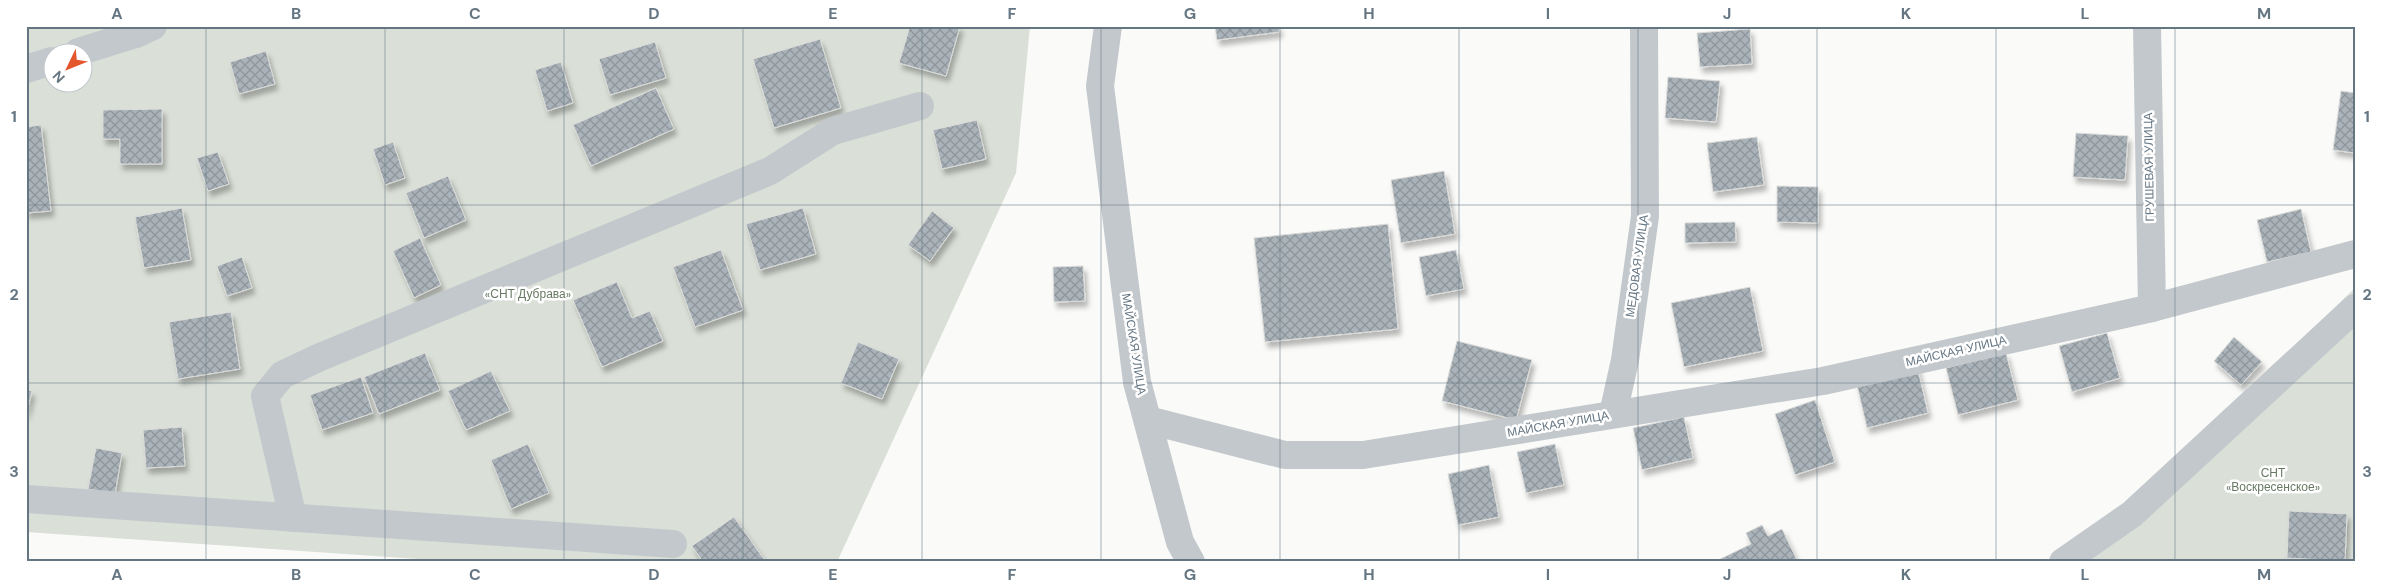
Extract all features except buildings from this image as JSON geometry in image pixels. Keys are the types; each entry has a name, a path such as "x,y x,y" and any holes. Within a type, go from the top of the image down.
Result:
{"street":[{"path":"92,48 136,34 153,26"},
{"name":"МАЙСКАЯ УЛИЦА","path":"1108,26 1100,86 1137,382 1148,420 1285,455 1363,455 1823,381 2152,308 2355,254"},
{"name":"МЕДОВАЯ УЛИЦА","path":"1613,414 1625,360 1645,216 1644,26"},
{"name":"ГРУШЕВАЯ УЛИЦА","path":"2147,26 2152,308"},
{"path":"26,69 42,64"},
{"path":"293,518 265,396 282,375 318,358 770,170 833,131 920,106"},
{"path":"2062,562 2132,514 2355,308"},
{"path":"1148,420 1180,542 1191,562"},
{"path":"26,499 673,544"}],"green space":[{"name":"«СНТ Дубрава»","path":"26,26 1030,26 1016,173 837,562 462,562 26,532"},
{"name":"СНТ «Воскресенское»","path":"2355,288 2355,562 2070,562"}]}
